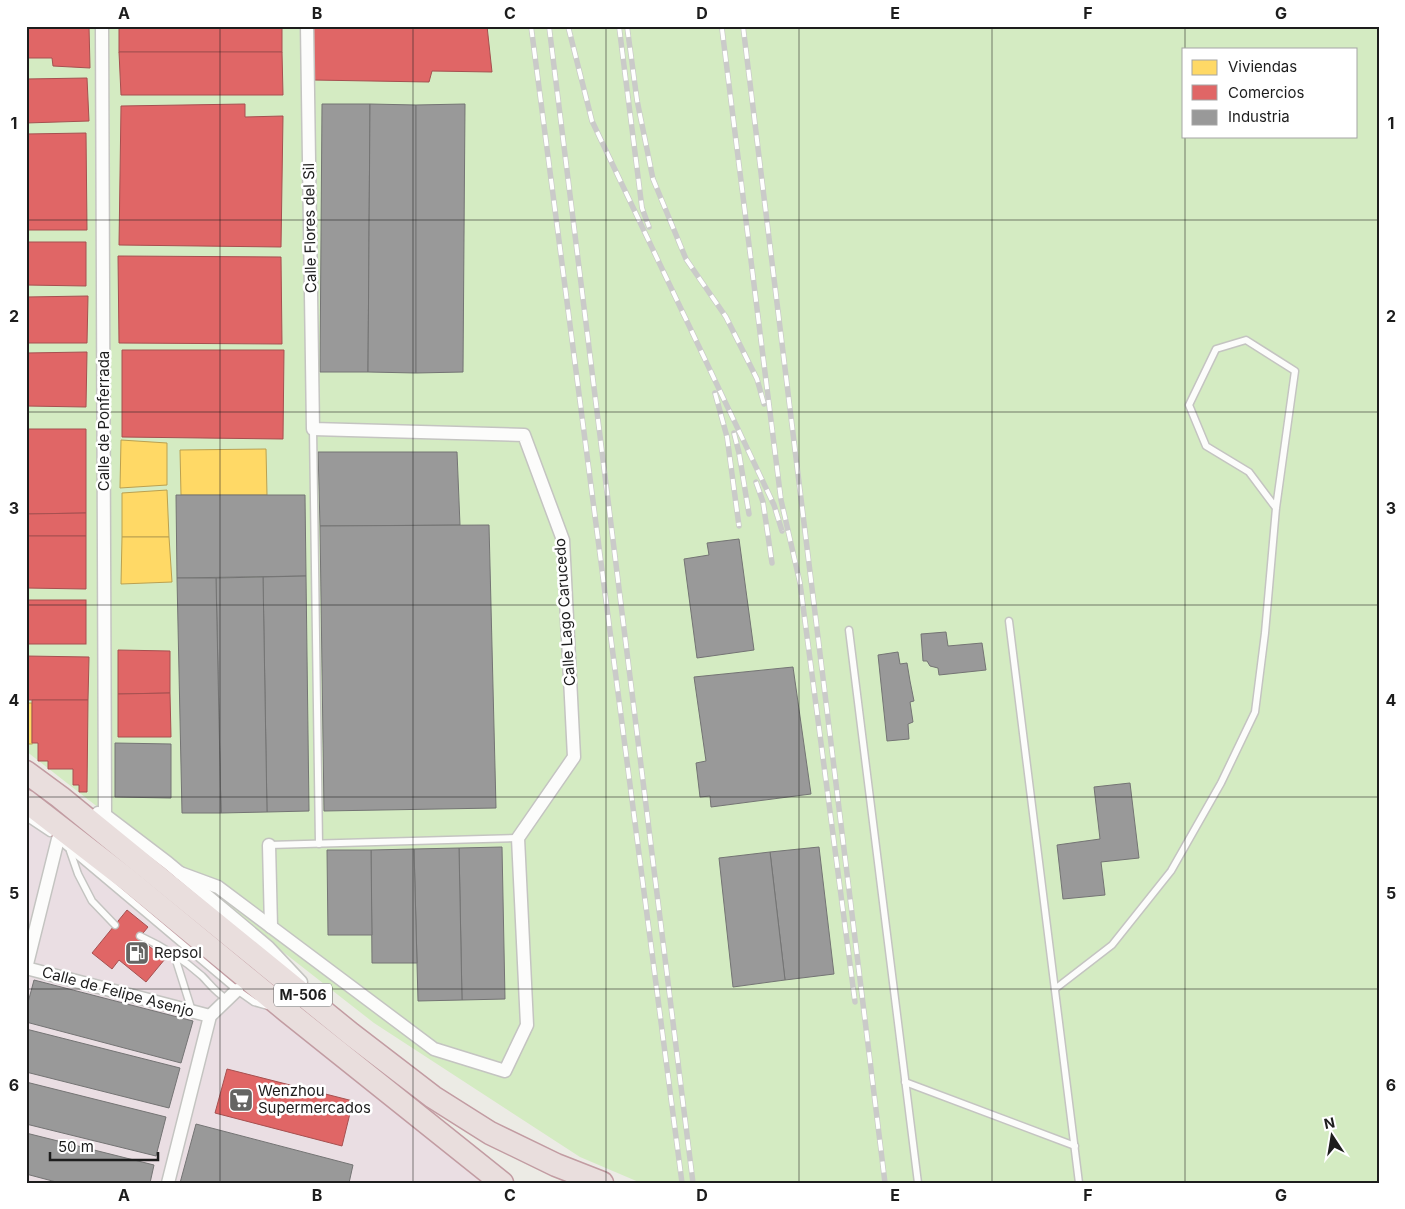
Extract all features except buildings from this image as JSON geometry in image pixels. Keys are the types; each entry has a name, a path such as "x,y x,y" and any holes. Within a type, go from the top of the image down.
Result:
{"highway":[{"name":"M-506","path":"26,772 60,797 351,1034 433,1098 490,1133 556,1165 602,1183"},
{"name":"M-506","path":"26,800 128,880 287,1011 502,1183"}],"street":[{"name":"Calle de Ponferrada","path":"102,26 105,815"},
{"name":"Calle Flores del Sil","path":"307,26 313,429"},
{"name":"Calle Lago Carucedo","path":"313,429 524,435 563,540 574,757 518,838"},
{"path":"60,797 105,815 180,873 268,947 351,1034"},
{"path":"180,873 218,887 434,1049 505,1071 527,1025 518,838"},
{"path":"26,968 58,839"},
{"path":"268,845 271,927"},
{"name":"Calle de Felipe Asenjo","path":"26,968 210,1016"},
{"name":"Calle de Felipe Asenjo","path":"168,1183 210,1016 232,994"}],"lane":[{"path":"1055,989 1112,944 1171,871 1221,783 1255,712 1276,508 1295,371 1246,340 1216,349 1189,405 1206,446 1249,472 1276,508"},
{"path":"313,429 319,844"},
{"path":"1008,621 1080,1183"},
{"path":"849,630 918,1183"},
{"path":"26,817 70,849 232,994 287,1011"},
{"path":"268,845 518,838"},
{"path":"70,849 78,874 92,901 115,924"},
{"path":"140,936 173,953 201,975 219,995 232,994"},
{"path":"173,953 192,1012"},
{"path":"905,1082 1075,1146"}],"shaded area":[{"path":"26,817 365,1078 494,1183 26,1183"}],"green space":[{"path":"26,26 1379,26 1379,1183 641,1183 580,1157 374,1023 26,751"}],"railway":[{"path":"531,26 682,1183"},
{"path":"549,26 693,1183"},
{"path":"568,26 592,121 774,505 782,531"},
{"path":"619,26 642,208 649,227"},
{"path":"627,26 637,100 653,179 686,259 726,317 757,379 764,404"},
{"path":"743,26 885,1183"},
{"path":"722,29 781,500 800,583 855,1002"},
{"path":"715,393 727,437 739,526"},
{"path":"734,433 749,514"},
{"path":"756,482 763,502 772,563"}],"place":[{"name":"Repsol","path":"137,953"},
{"name":"Wenzhou Supermercados","path":"241,1100"}]}
